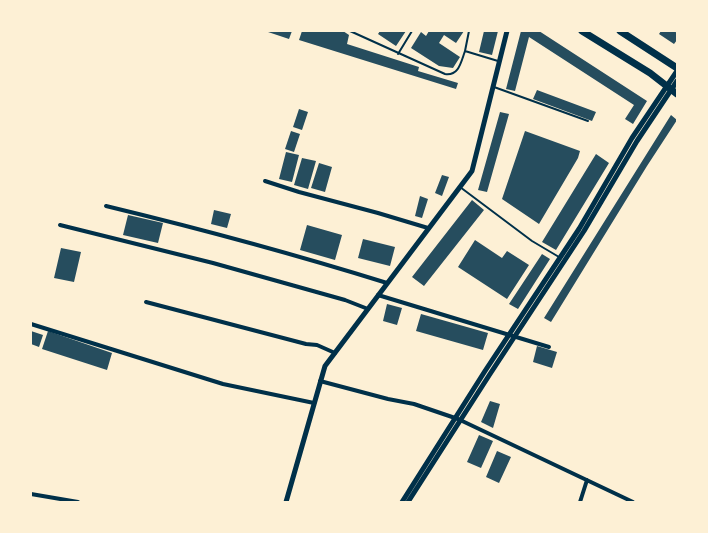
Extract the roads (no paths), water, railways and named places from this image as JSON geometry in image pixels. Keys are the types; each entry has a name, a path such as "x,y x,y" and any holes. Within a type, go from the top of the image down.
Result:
{"highway":[{"path":"582,31 650,73 672,90"},
{"path":"620,31 677,70"}],"street":[{"path":"286,502 325,366 472,171 507,31"},
{"path":"402,502 458,419 579,229 632,138 672,90 677,70"},
{"path":"512,335 584,231 637,141 672,90 677,80"},
{"path":"265,181 428,228"},
{"path":"106,206 293,254 387,283"},
{"path":"60,225 213,263 345,300 368,309"},
{"path":"378,295 549,347"},
{"path":"146,302 306,344 317,345 334,354"},
{"path":"31,324 223,384 314,403"},
{"path":"320,381 388,399 414,404 458,419 633,502"},
{"path":"408,502 458,419"},
{"path":"580,502 587,480"},
{"path":"31,494 78,502"}],"lane":[{"path":"350,31 398,54 449,75 453,74 459,69 465,51 469,31"},
{"path":"398,54 412,31"},
{"path":"465,51 499,61"},
{"path":"493,87 588,121"},
{"path":"460,186 532,241 560,258"}]}
